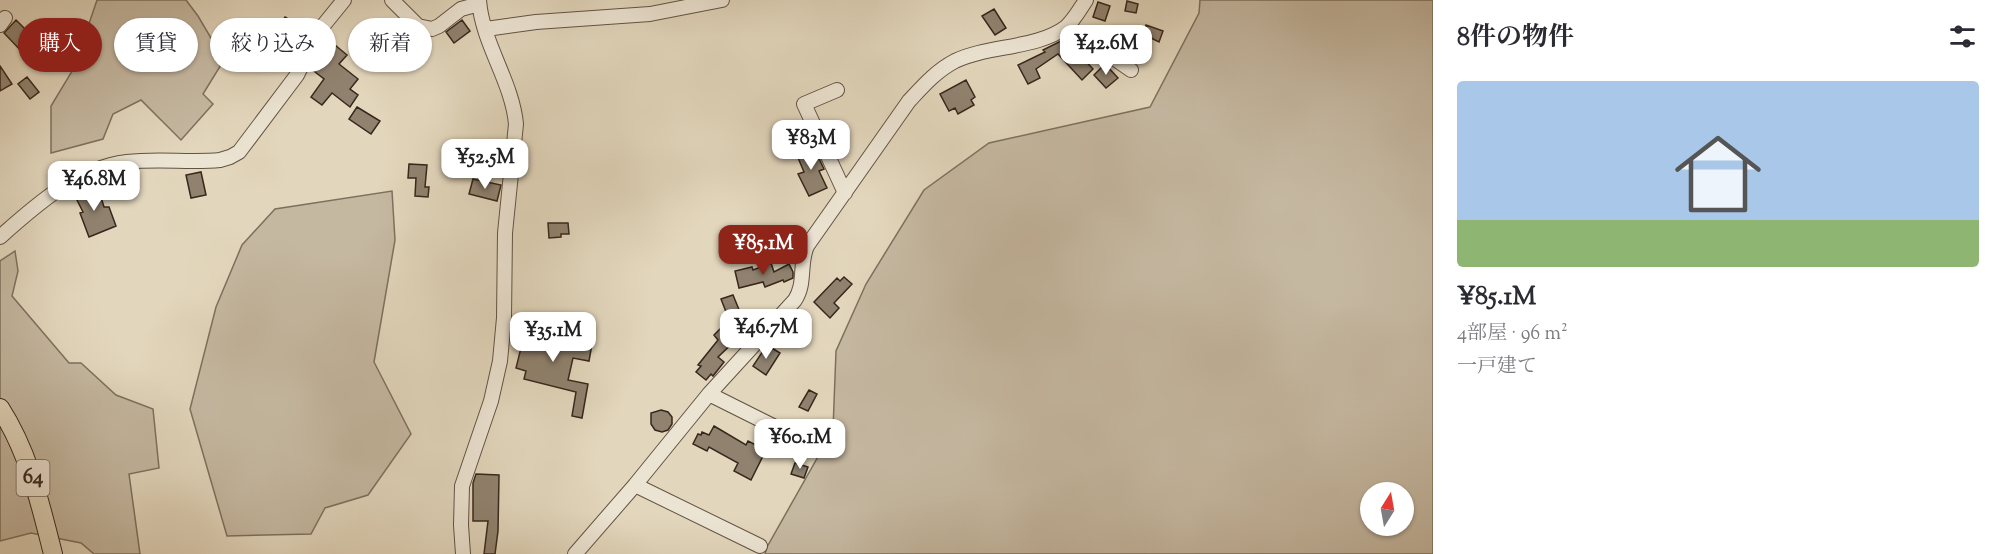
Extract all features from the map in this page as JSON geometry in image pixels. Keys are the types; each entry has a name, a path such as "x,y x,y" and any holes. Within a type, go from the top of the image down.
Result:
{"main road":[{"name":"64","path":"0,408 20,443 33,477 53,554"}],"street":[{"path":"0,237 40,201 101,168 125,162 231,158 239,152 297,75 318,32 344,0"},
{"path":"392,0 418,26 432,29 461,9 479,2 486,29 514,106 516,124 505,233 504,318 500,361 490,401 462,486 463,554"},
{"path":"486,29 536,22 650,14 722,0"},
{"path":"575,554 709,394 795,300 801,290 802,260 807,246 909,101 926,82 940,70 956,61 1045,38 1067,26 1086,0"},
{"path":"1067,26 1131,70"},
{"path":"837,90 804,104 845,193"},
{"path":"709,394 783,430"},
{"path":"635,485 760,546"}],"shaded area":[{"path":"97,0 186,0 198,16 210,36 210,72 217,72 203,94 213,104 181,140 141,100 113,114 103,139 51,153 51,106 72,72 102,72 102,18 91,18"},
{"path":"1200,0 1433,0 1433,554 765,554 833,430 836,351 866,284 924,190 989,143 1150,107 1199,13"},
{"path":"392,191 395,240 374,362 411,434 368,495 325,508 311,534 227,536 190,409 216,307 242,245 275,209"},
{"path":"15,251 18,271 12,296 69,363 81,363 116,395 153,409 159,468 129,474 140,554 94,554 81,543 31,533 0,541 0,261"}],"building":[{"path":"1127,1 1138,4 1136,13 1125,11"},
{"path":"1098,2 1110,6 1105,21 1093,17"},
{"path":"994,9 1006,28 995,35 982,16"},
{"path":"16,20 18,22 18,48 4,33"},
{"path":"462,20 470,31 454,43 446,32"},
{"path":"1146,25 1163,31 1159,42 1143,34"},
{"path":"1063,40 1076,59 1080,55 1093,69 1082,80 1058,54 1036,69 1040,78 1028,84 1018,65"},
{"path":"336,46 347,55 339,64 358,79 350,89 358,95 350,107 332,93 322,105 311,97 324,79 315,72 336,72"},
{"path":"1105,64 1118,78 1106,88 1094,75"},
{"path":"0,66 12,84 0,91"},
{"path":"27,77 39,92 30,99 18,84"},
{"path":"966,80 975,97 971,100 974,105 958,114 955,108 949,111 940,94"},
{"path":"357,107 380,121 371,134 349,119"},
{"path":"813,146 824,169 819,171 827,188 809,196 798,174 804,172 796,153"},
{"path":"409,164 427,165 425,187 429,187 428,197 415,196 416,178 408,178"},
{"path":"201,172 206,195 191,198 186,175"},
{"path":"473,179 501,185 497,201 469,194"},
{"path":"89,184 96,198 101,197 104,207 109,207 116,226 89,237 80,213 83,212 73,192"},
{"path":"548,223 568,223 569,234 549,238"},
{"path":"771,263 774,272 789,264 793,278 765,287 763,282 739,288 735,271 752,267 753,270"},
{"path":"844,277 852,284 834,303 839,308 830,318 814,302 837,278 840,281"},
{"path":"733,295 740,312 728,317 721,299"},
{"path":"724,325 738,338 718,357 724,362 713,376 711,374 706,380 696,372 701,366 698,365 718,340 714,335"},
{"path":"520,328 592,344 589,361 573,358 568,380 588,384 582,418 572,416 576,392 524,379 526,371 516,368 521,348 517,347"},
{"path":"767,345 780,353 766,375 753,366"},
{"path":"809,390 817,394 808,411 799,407"},
{"path":"661,410 668,412 672,417 672,424 668,430 662,432 655,430 651,424 651,413"},
{"path":"714,426 746,445 748,441 766,450 751,480 734,471 738,463 709,447 707,451 693,444 698,434 701,435 702,432 709,435"},
{"path":"795,463 808,467 804,478 791,474"},
{"path":"476,474 499,475 498,531 495,554 484,554 488,521 473,521 473,483"}]}
